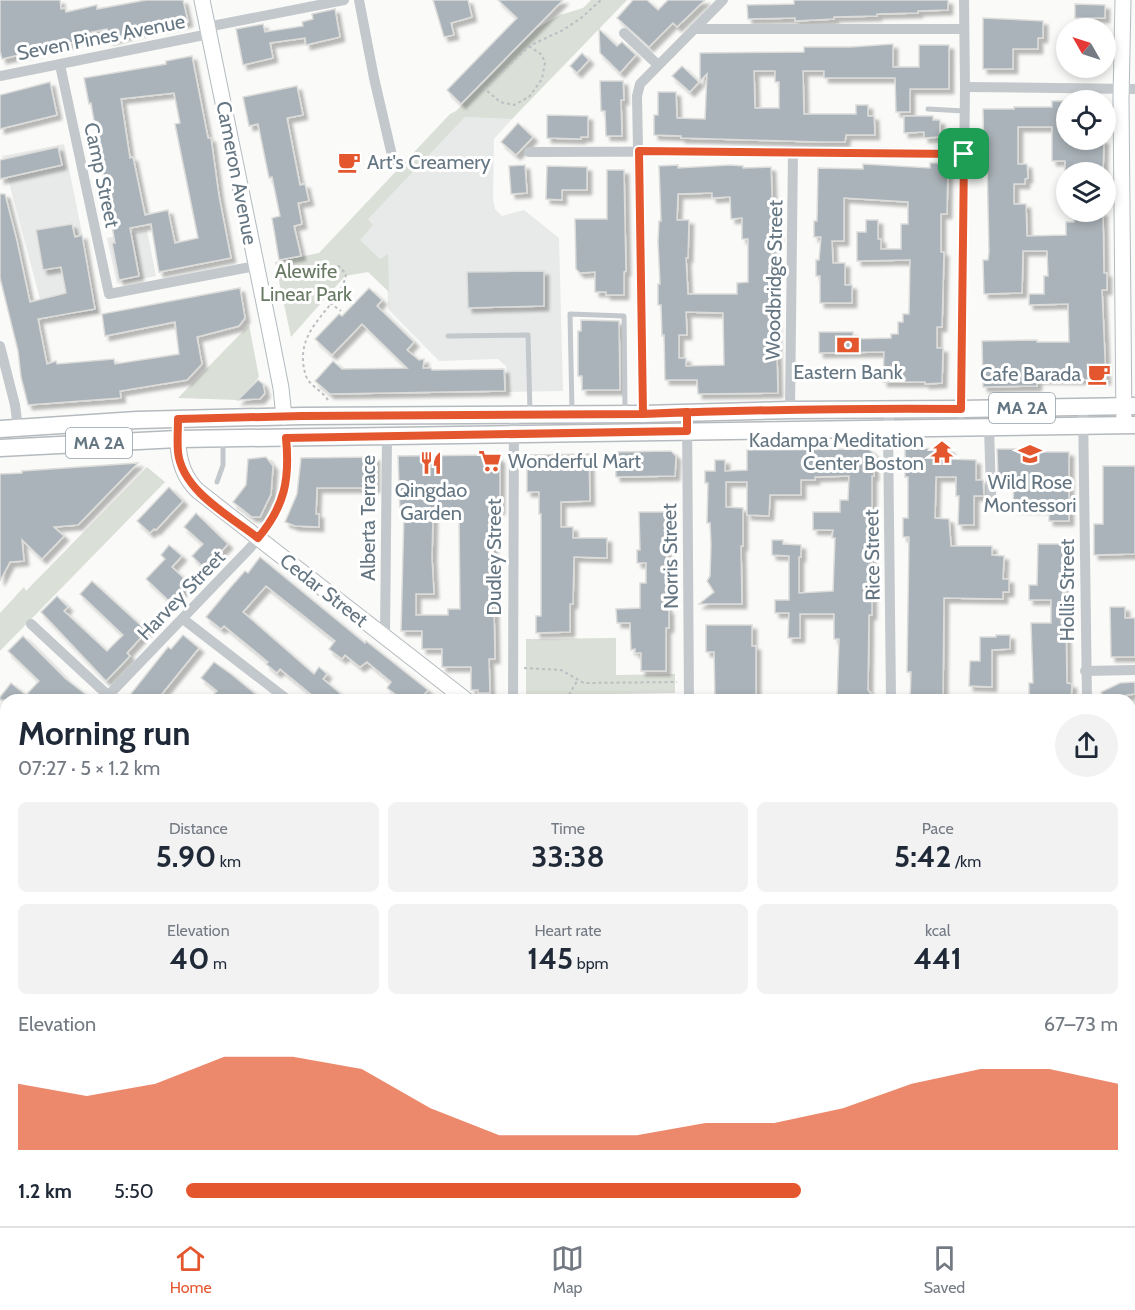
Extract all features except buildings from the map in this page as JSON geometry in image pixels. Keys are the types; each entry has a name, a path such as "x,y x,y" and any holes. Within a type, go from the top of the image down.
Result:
{"main road":[{"name":"MA 2A","path":"0,429 178,419 1129,406"},
{"path":"284,417 286,438"},
{"path":"178,419 178,439"},
{"name":"MA 2A","path":"0,448 178,439 1129,425"},
{"path":"18,428 20,446"}],"street":[{"name":"Cameron Avenue","path":"202,0 281,388 284,417"},
{"name":"Seven Pines Avenue","path":"0,76 60,65 344,0"},
{"path":"359,0 394,164"},
{"path":"643,414 638,96 640,84 723,0"},
{"path":"961,427 964,0"},
{"path":"1123,0 1128,89 1129,425"},
{"path":"694,29 964,29"},
{"path":"624,33 658,64"},
{"name":"Camp Street","path":"60,65 109,294 256,266"},
{"path":"965,87 1128,89"},
{"path":"529,152 794,151 964,154"},
{"name":"Woodbridge Street","path":"790,410 794,151"},
{"path":"1,352 15,405 18,428"},
{"name":"Hollis Street","path":"1083,407 1087,694"},
{"name":"Rice Street","path":"890,409 888,429 891,694"},
{"name":"Norris Street","path":"687,412 689,694"},
{"name":"Dudley Street","path":"513,694 513,434 522,414"},
{"path":"989,428 991,494"},
{"name":"Alberta Terrace","path":"385,637 387,436"},
{"name":"Harvey Street","path":"114,694 258,538 275,516 282,498 286,472 286,438"},
{"name":"Cedar Street","path":"178,439 182,468 194,487 458,694"},
{"path":"183,619 280,694"},
{"path":"31,624 104,694"},
{"path":"1085,671 1135,670"}],"lane":[{"path":"928,109 964,111"},
{"path":"572,413 570,314 624,316 626,413"},
{"path":"448,336 528,335 522,414"},
{"path":"217,482 223,465 223,439"}],"path":[{"path":"529,46 542,55 545,63 542,79 528,97 514,105 500,102 485,89 529,46 563,30 601,0"},
{"path":"328,400 306,376 304,362 313,324 344,286 346,274 336,263"},
{"path":"330,303 342,311"},
{"path":"523,668 561,670 577,681 590,683 677,682"},
{"path":"569,694 577,681"}],"shaded area":[{"path":"465,117 512,119 494,139 493,199 495,209 502,216 524,210 559,238 563,391 508,392 506,366 498,359 439,361 388,309 387,255 380,259 359,240 373,225 367,219","holes":["467,272 544,272 544,306 468,307"]},
{"path":"64,144 98,313 45,318 2,156"},
{"path":"147,230 156,276 117,284 107,238"}],"green space":[{"name":"Alewife Linear Park","path":"591,0 627,0 512,119 465,117 368,219 373,225 360,240 380,259 388,254 389,292 368,272 345,276 291,337 275,262 319,253 450,114 456,111 537,28 560,15 583,8"},
{"name":"Alewife Linear Park","path":"249,325 259,377 239,400 178,398"},
{"path":"147,467 165,482 0,651 0,613 24,587 26,591"},
{"path":"616,638 616,675 675,674 675,693 526,694 526,639"}],"place":[{"name":"Art's Creamery","path":"349,162"},
{"name":"Eastern Bank","path":"848,345"},
{"name":"Cafe Barada","path":"1099,374"},
{"name":"Kadampa Meditation Center Boston","path":"942,452"},
{"name":"Wild Rose Montessori","path":"1030,454"},
{"name":"Wonderful Mart","path":"490,461"},
{"name":"Qingdao Garden","path":"431,463"}],"route":[{"path":"964,154 639,151 643,414 687,412 687,431 286,438 286,472 279,509 258,538 194,487 182,468 178,450 178,419 302,416 643,414 687,412 790,410 961,409 964,154"}]}
